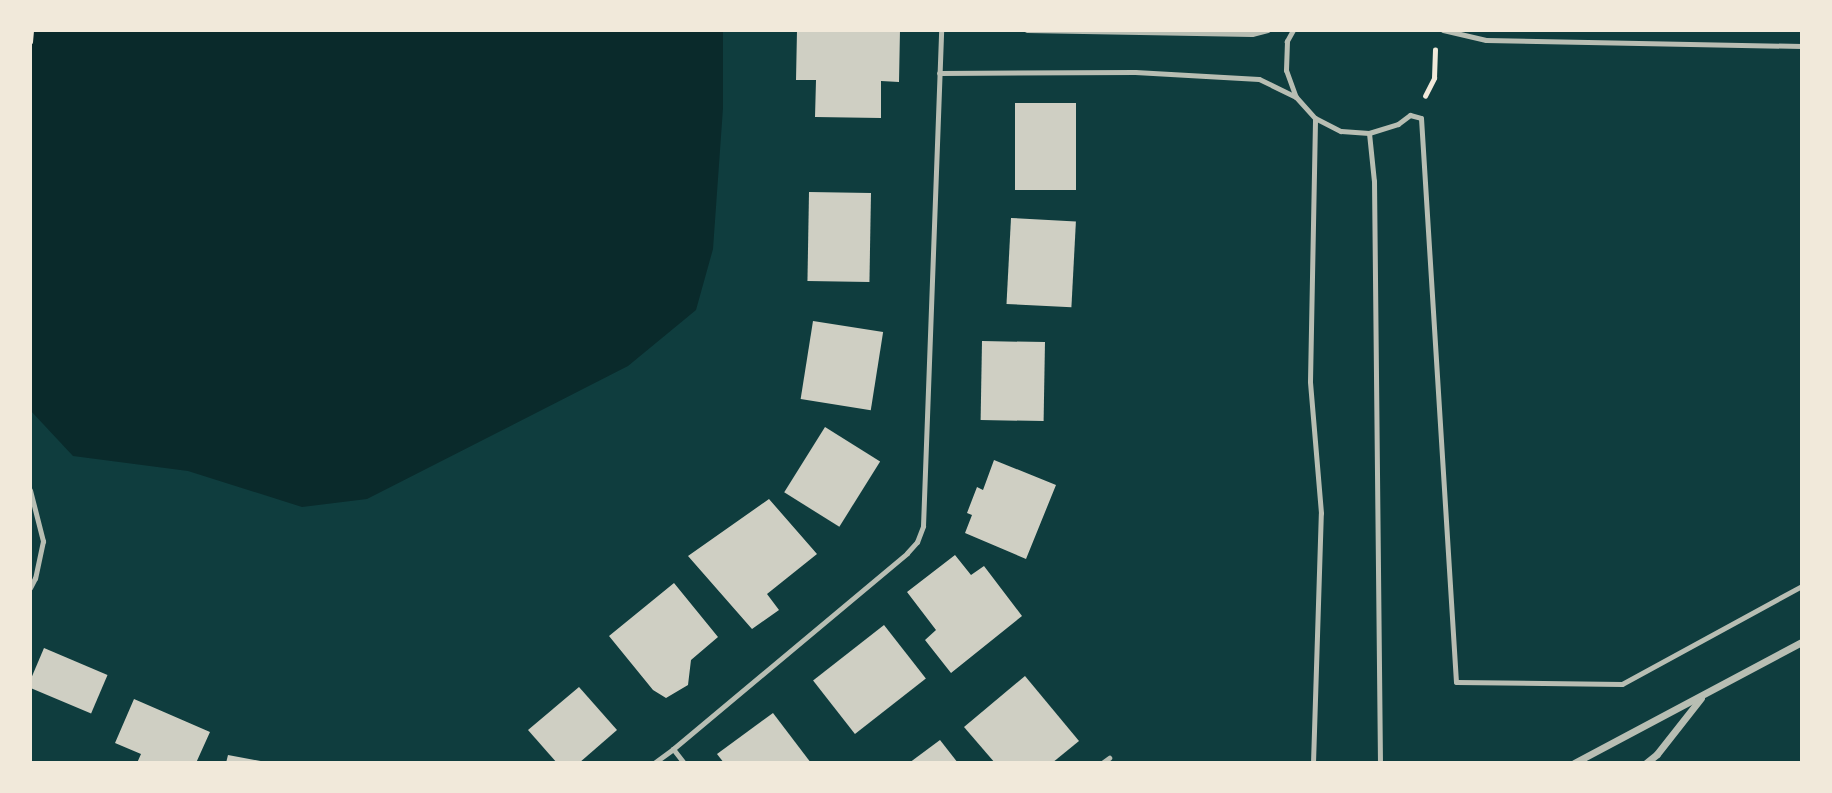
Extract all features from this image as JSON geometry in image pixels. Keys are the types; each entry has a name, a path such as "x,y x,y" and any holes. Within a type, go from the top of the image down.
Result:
{"street":[{"path":"1574,763 1802,642"},
{"path":"1646,763 1657,754 1704,695"}],"lane":[{"path":"654,763 907,553 923,526 941,30"},
{"path":"1027,30 1252,34 1268,30"},
{"path":"1293,30 1287,41 1286,70 1296,97 1315,118 1341,131 1369,133 1398,124 1409,115 1421,118 1456,682 1622,684 1802,586"},
{"path":"1443,30 1486,40 1802,46"},
{"path":"939,73 1135,72 1259,79 1296,97"},
{"path":"1313,763 1321,513 1310,381 1315,118"},
{"path":"1369,133 1374,181 1380,763"},
{"path":"30,490 43,541 35,578 30,588"},
{"path":"673,749 684,763"},
{"path":"1102,763 1109,758"}],"path":[{"path":"30,42 31,30"},
{"path":"1409,115 1420,104 1434,78 1435,48 1432,39"}],"water":[{"path":"30,30 723,30 723,108 713,249 696,310 628,366 367,499 302,507 188,471 73,456 30,410"}],"building":[{"path":"797,30 900,30 899,82 881,81 881,118 815,117 816,80 796,80"},
{"path":"1015,103 1076,103 1076,190 1015,190"},
{"path":"809,192 871,193 869,282 807,281"},
{"path":"1011,218 1076,221 1071,307 1006,304"},
{"path":"813,321 883,332 871,410 801,399"},
{"path":"982,341 1045,342 1044,421 981,420"},
{"path":"825,427 880,461 839,527 784,492"},
{"path":"994,460 1056,485 1026,559 965,533 972,515 967,513 977,487 983,490"},
{"path":"769,499 817,554 767,594 779,610 752,629 688,556"},
{"path":"955,555 971,575 984,566 1022,616 951,673 925,640 936,630 907,592"},
{"path":"674,583 718,637 691,660 688,685 666,698 653,690 609,636"},
{"path":"884,625 926,679 855,734 813,680"},
{"path":"44,648 108,675 91,714 30,688 30,681"},
{"path":"1025,676 1079,741 1052,763 995,763 964,727"},
{"path":"579,687 617,730 579,763 557,763 528,730"},
{"path":"134,699 210,732 196,763 137,763 141,754 115,743"},
{"path":"773,713 811,763 724,763 717,754"},
{"path":"940,740 958,763 909,763"},
{"path":"228,755 266,762 266,763 226,763"}]}
